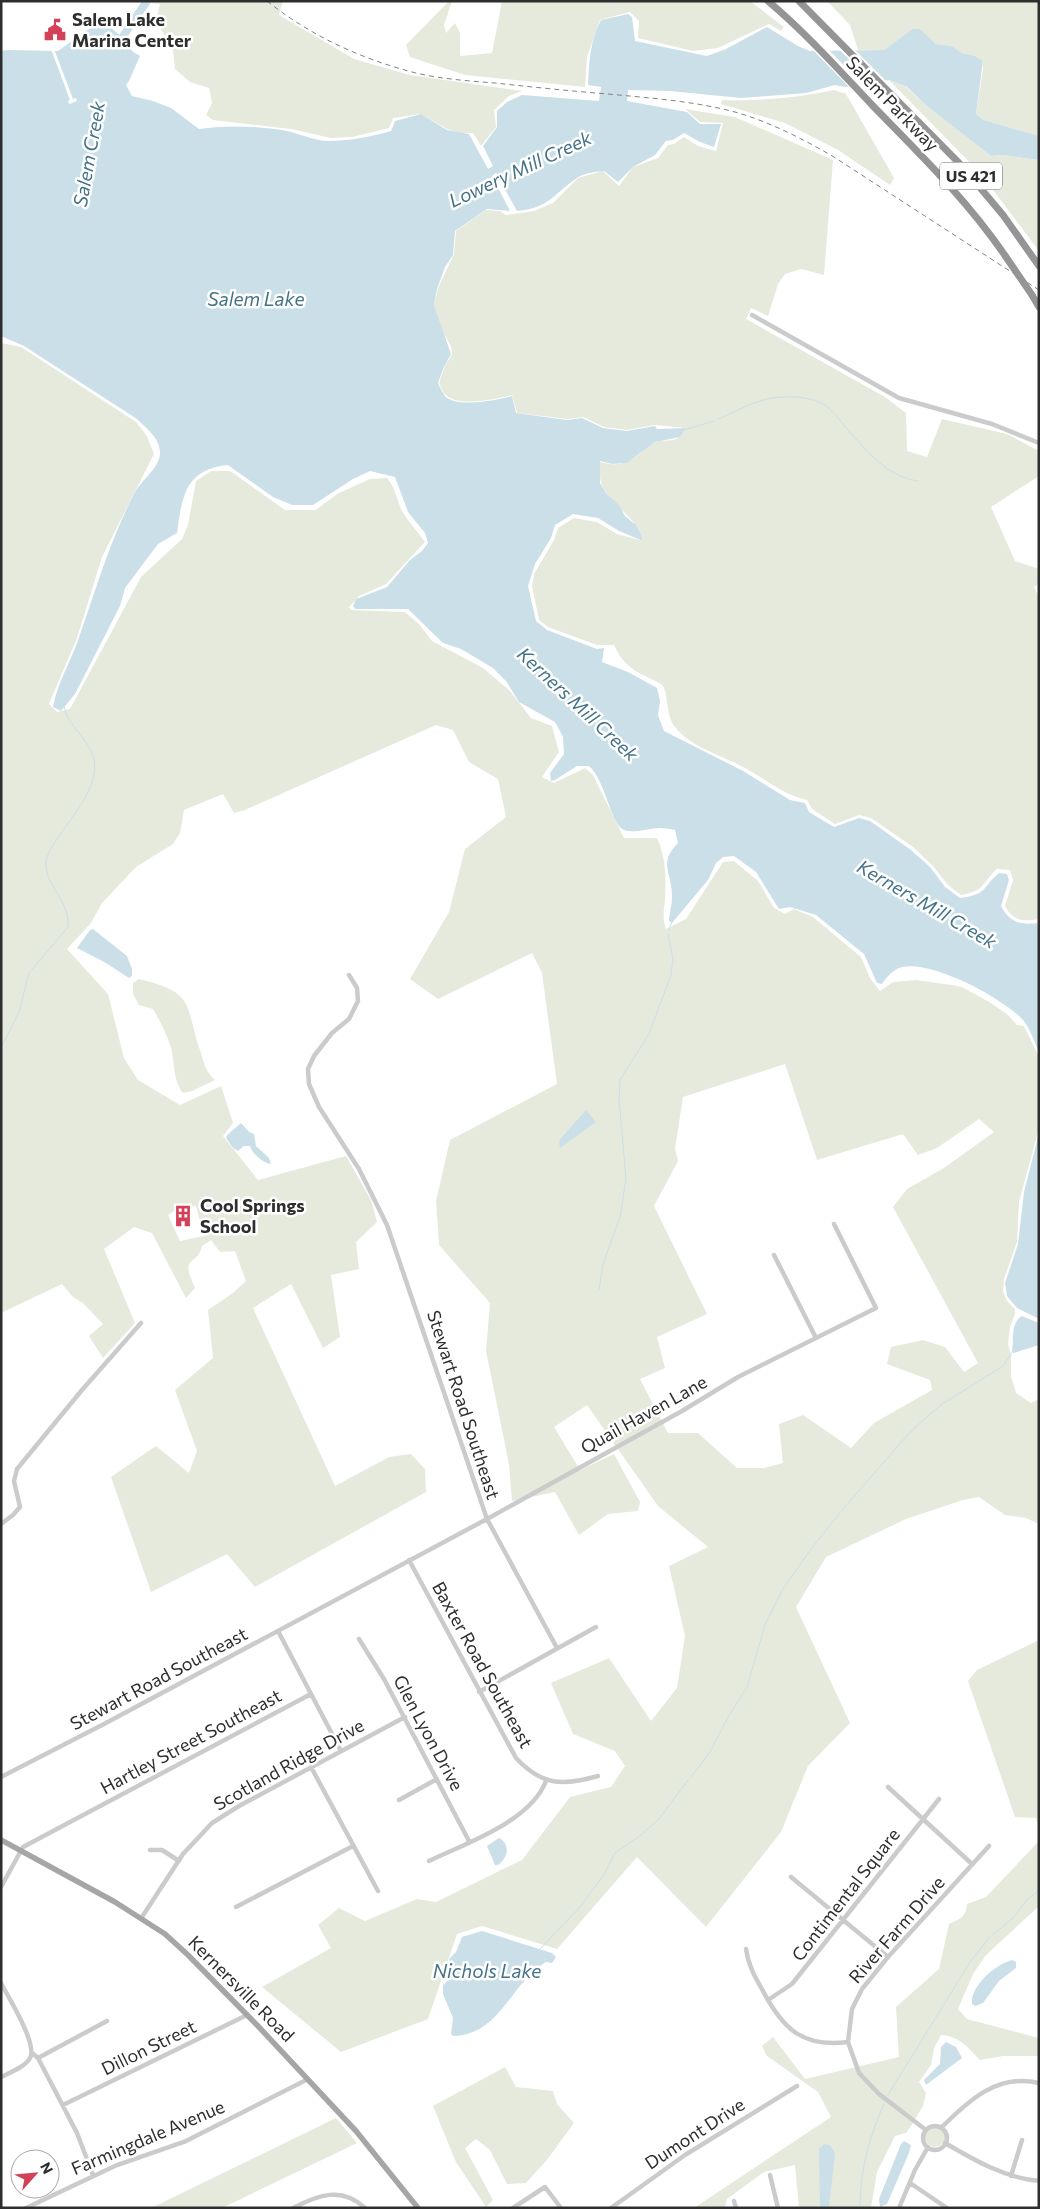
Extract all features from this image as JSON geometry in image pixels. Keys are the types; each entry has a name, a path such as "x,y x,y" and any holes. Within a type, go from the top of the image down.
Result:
{"highway":[{"name":"Salem Parkway","path":"768,1 810,41 956,192 1006,257 1039,307"},
{"name":"Salem Parkway","path":"799,1 894,95 978,183 1039,266"}],"main road":[{"name":"Kernersville Road","path":"1,1840 142,1918 185,1952 356,2131 418,2208"}],"street":[{"path":"752,315 898,398 992,424 1039,443"},
{"name":"Stewart Road Southeast","path":"1,1777 487,1519 387,1225 359,1169 319,1107 309,1084 308,1069 314,1056 332,1033 349,1018 358,1001 356,988 349,975"},
{"name":"Quail Haven Lane","path":"487,1519 682,1411 733,1380 876,1308 834,1224"},
{"path":"774,1256 816,1338"},
{"path":"1,1524 13,1516 20,1507 14,1480 17,1469 82,1390 141,1323"},
{"path":"487,1519 557,1648"},
{"name":"Baxter Road Southeast","path":"409,1560 516,1758 526,1768 546,1781"},
{"path":"479,1692 596,1627"},
{"path":"278,1631 341,1751"},
{"name":"Glen Lyon Drive","path":"358,1639 384,1679 470,1841"},
{"name":"Hartley Street Southeast","path":"21,1851 23,1847 312,1694"},
{"name":"Scotland Ridge Drive","path":"142,1918 178,1861 196,1838 220,1817 405,1717"},
{"path":"311,1767 378,1891"},
{"path":"429,1861 504,1824 532,1803 546,1781 575,1782 598,1776"},
{"path":"399,1800 437,1779"},
{"path":"888,1787 972,1864"},
{"name":"Contimental Square","path":"768,2000 792,1984 939,1799"},
{"path":"236,1907 353,1846"},
{"name":"River Farm Drive","path":"926,2130 865,2081 854,2063 848,2042 849,2022 856,1999 888,1957 989,1846"},
{"path":"150,1850 162,1850 178,1861"},
{"path":"1,1887 21,1851"},
{"path":"791,1877 888,1957"},
{"path":"746,1949 748,1963 779,2019 802,2037 825,2044 848,2042"},
{"path":"1,1983 28,2037 32,2053 38,2058 77,2133 93,2175"},
{"name":"Dillon Street","path":"62,2105 247,2015"},
{"path":"38,2058 107,2021"},
{"path":"1,2077 26,2062 32,2053"},
{"name":"Farmingdale Avenue","path":"26,2208 93,2175 186,2141 308,2079"},
{"path":"941,2128 965,2104 993,2086 1010,2081 1039,2083"},
{"name":"Dumont Drive","path":"611,2208 685,2155 797,2086"},
{"path":"934,2126 941,2128 946,2136 945,2143 939,2148 928,2147 923,2140 926,2130 934,2126"},
{"path":"1011,2176 1022,2140"},
{"path":"945,2143 1011,2176 1039,2181"},
{"path":"899,2208 928,2147"},
{"path":"770,2175 778,2208"},
{"path":"910,2183 947,2208"},
{"path":"513,2208 545,2187 561,2208"},
{"path":"293,2208 316,2196 331,2194 349,2197 365,2208"},
{"path":"734,2201 736,2208"}],"shaded area":[{"path":"283,1 279,15 354,59 410,75 522,91 509,96 494,110 496,127 481,146 473,133 460,133 447,129 421,114 393,118 389,128 352,137 331,138 291,129 213,120 206,115 212,103 209,88 190,82 175,69 173,50 156,21 160,4 141,2"},
{"path":"449,1 452,1 444,25 446,33 455,23 460,33 460,56 492,53 502,1 750,1 784,27 781,31 769,24 718,48 693,51 638,38 639,21 630,12 600,20 587,57 585,87 465,75 410,57 406,45"},
{"path":"827,1 1039,1 1039,136 984,120 976,114 983,61 975,56 962,53 952,46 936,44 920,29 912,29 884,50 858,50 850,25"},
{"path":"889,80 906,87 928,107 991,156 1002,155 1039,160 1039,251 981,174"},
{"path":"834,90 846,94 894,178 890,185 838,150 785,123 721,104 722,100 778,98"},
{"path":"685,109 735,117 833,160 824,275 801,269 785,274 778,284 768,316 751,308 746,319 885,397 906,413 907,451 927,457 942,419 1007,434 1039,451 1039,476 991,507 1015,561 1039,569 1039,584 1034,587 1039,597 1039,919 1019,919 1011,915 1005,906 1013,880 1010,870 997,869 979,889 961,895 948,885 932,865 913,847 871,818 859,815 835,824 812,809 807,800 789,794 743,767 698,746 682,734 672,722 666,693 662,685 628,665 620,657 614,645 597,645 548,627 539,620 532,586 534,574 554,540 558,528 574,518 597,522 617,534 643,541 636,525 604,489 600,477 600,462 618,464 628,462 654,443 676,439 686,428 655,425 627,430 604,427 583,417 567,419 517,413 512,395 469,402 447,396 444,394 439,383 444,368 452,354 451,346 443,332 434,305 438,288 454,254 456,231 486,210 500,211 506,215 534,211 553,203 578,178 603,171 619,186 633,167 658,158 668,145 674,144 684,137 698,146 716,151 723,123 700,122"},
{"path":"1,343 21,347 136,422 147,436 154,454 102,557 77,638 49,704 57,712 70,709 141,577 182,539 188,525 196,481 211,471 230,471 285,510 316,510 337,494 370,479 387,478 393,487 404,514 425,542 386,584 359,596 349,607 351,610 405,612 419,624 432,641 483,668 510,691 531,718 552,726 559,752 542,777 554,783 585,768 593,775 624,838 657,838 665,867 664,918 666,929 686,919 723,862 734,861 758,881 774,908 785,914 794,909 813,917 861,957 870,978 880,991 893,982 916,980 962,987 991,1003 1008,1015 1017,1025 1024,1026 1039,1057 1039,1128 1019,1202 1017,1242 1004,1279 1003,1291 1007,1301 1015,1309 1008,1344 1011,1355 1011,1376 1016,1393 1031,1403 1039,1399 1039,1524 1026,1518 1005,1515 979,1497 963,1500 906,1519 826,1557 796,1607 850,1723 808,1766 781,1832 706,1927 637,1857 557,1949 482,1926 457,1934 428,2019 341,2052 262,1987 331,1948 318,1925 339,1908 365,1921 417,1899 436,1902 522,1860 570,1797 611,1787 625,1766 615,1751 573,1734 551,1683 609,1658 651,1721 677,1688 685,1636 669,1566 708,1547 658,1506 587,1405 554,1427 580,1470 614,1454 640,1502 638,1511 608,1514 579,1535 555,1492 512,1501 509,1464 486,1351 490,1303 439,1245 436,1201 450,1140 557,1084 542,973 532,953 438,999 410,979 449,912 465,849 506,817 498,779 469,762 453,730 436,725 245,810 234,813 223,794 184,810 180,833 173,844 136,867 102,903 91,923 67,949 108,994 124,1058 138,1080 180,1105 221,1086 233,1123 223,1136 258,1180 346,1156 371,1200 377,1222 356,1242 359,1269 331,1275 340,1337 323,1348 291,1284 253,1308 335,1486 389,1457 411,1454 425,1469 426,1492 255,1587 227,1554 151,1592 111,1477 156,1446 189,1473 197,1451 175,1390 213,1358 208,1310 233,1293 246,1281 235,1251 220,1252 211,1240 202,1246 200,1253 189,1265 195,1288 186,1298 152,1233 134,1227 104,1249 135,1323 103,1358 89,1336 103,1324 83,1303 73,1297 62,1284 1,1313","holes":["785,1064 817,1160 903,1134 918,1155 937,1148 979,1119 994,1132 944,1168 907,1189 893,1207 978,1363 964,1372 945,1347 923,1340 891,1347 887,1364 930,1380 932,1390 874,1423 851,1448 803,1415 779,1424 783,1463 764,1468 737,1468 698,1433 668,1433 640,1379 665,1368 657,1337 707,1314 654,1206 678,1161 675,1149 683,1097","196,1206 204,1236 180,1241 168,1215 180,1207"]},
{"path":"139,979 158,984 180,996 186,1004 204,1064 209,1074 215,1080 192,1091 183,1093 177,1083 171,1048 161,1023 153,1009 139,1005 133,994 133,983"},
{"path":"1039,1640 1039,1827 1036,1818 1015,1817 968,1681 977,1670"},
{"path":"1039,1841 1039,1906 986,1955 973,1974 958,2009 967,2019 1039,2038 1039,2056 1003,2056 980,2060 959,2040 941,2035 934,2048 931,2065 919,2082 926,2093 923,2106 906,2133 895,2136 877,2172 871,2208 799,2208 795,2165 764,2172 727,2199 725,2208 694,2208 831,2117 818,2092 767,2056 762,2046 773,2037 805,2079 899,2057 896,2007 939,1969 949,1924 962,1917 967,1904 986,1897"},
{"path":"505,2067 516,2087 553,2091 557,2104 574,2123 546,2161 526,2183 507,2184 490,2150 476,2139 465,2148 493,2200 486,2207 456,2162 433,2106"},
{"path":"336,2118 357,2143 222,2208 151,2208"},
{"path":"935,2127 942,2130 945,2137 942,2144 935,2147 928,2144 925,2137 928,2130"}],"water":[{"name":"Salem Lake","path":"628,14 632,17 635,41 707,56 726,49 767,27 810,51 884,50 912,29 920,29 936,44 952,46 962,53 975,56 983,61 976,114 984,120 1039,136 1039,160 1002,155 991,156 928,107 907,87 889,80 845,87 835,85 806,93 741,98 670,91 628,90 627,101 687,112 700,124 721,124 714,147 684,133 673,140 666,141 655,155 633,167 618,182 604,171 586,174 577,178 537,207 517,211 496,173 492,176 510,211 487,209 455,231 453,255 445,267 437,289 434,305 451,354 438,383 445,396 452,400 468,403 512,396 516,413 567,420 582,418 603,428 627,431 655,426 657,429 686,428 680,437 655,442 627,463 612,464 600,461 600,483 606,493 619,505 625,516 636,525 643,541 619,531 598,518 573,514 555,525 551,538 535,564 528,586 536,621 547,630 597,649 604,648 602,662 628,672 657,688 660,701 658,715 664,731 743,771 790,800 805,803 809,812 834,827 859,818 870,821 911,850 930,867 945,887 960,898 976,895 984,890 999,873 1007,874 1009,880 1001,906 1004,912 1016,922 1026,924 1039,923 1039,1051 1025,1023 1013,1011 984,992 948,975 915,966 902,967 893,972 882,984 877,983 864,954 816,915 790,907 779,909 756,872 734,856 723,857 716,863 708,880 672,923 669,921 672,889 667,863 668,857 678,843 675,830 660,828 624,830 615,820 600,781 589,766 577,766 551,781 550,773 564,754 563,737 555,722 519,702 506,681 493,668 461,649 443,643 408,609 355,609 353,606 356,599 387,587 410,560 422,551 428,543 425,533 408,512 395,477 370,471 353,479 313,505 292,505 273,497 228,465 203,472 188,487 181,508 177,533 158,544 125,588 120,606 75,694 61,711 53,707 57,691 77,643 117,530 137,489 157,464 160,453 155,438 137,419 24,346 1,336 1,51 58,51 93,26 104,22 128,42 132,51 140,56 126,85 132,96 171,108 199,129 254,127 287,131 327,141 343,140 391,131 395,121 421,114 447,130 469,134 488,169 493,166 483,146 497,127 497,111 507,102 522,95 599,101 601,87 588,85 594,36 601,20"},
{"path":"93,929 127,956 132,969 132,976 129,978 77,948 90,930"},
{"path":"586,1110 596,1122 560,1148 559,1142 562,1137"},
{"path":"241,1123 249,1132 254,1134 256,1146 269,1158 271,1164 258,1158 250,1146 244,1146 238,1151 233,1148 226,1138"},
{"path":"1039,1133 1039,1319 1017,1308 1007,1296 1005,1283 1018,1244 1024,1192"},
{"path":"1022,1316 1039,1323 1039,1345 1014,1353 1012,1352 1013,1332 1018,1319"},
{"path":"499,1838 507,1847 507,1851 504,1859 498,1865 495,1865 487,1846"},
{"name":"Nichols Lake","path":"482,1931 552,1953 556,1957 552,1963 546,1962 534,1971 494,2018 483,2027 469,2033 453,2036 451,2034 453,2018 443,1994 443,1985 453,1976 449,1959 456,1952 462,1937"},
{"path":"1012,1960 1016,1962 1016,1968 999,1981 983,2003 975,2006 972,2004 975,1990 985,1977 999,1966"},
{"path":"946,2042 956,2047 962,2058 926,2085 924,2080 940,2064 941,2047"},
{"path":"904,2141 911,2145 909,2153 887,2204 880,2207 879,2199 901,2144"},
{"path":"824,2144 830,2145 835,2153 829,2208 820,2208 819,2149"}],"pier":[{"path":"811,48 827,48 863,85 850,88"},
{"path":"838,48 853,48 887,82 873,84"},
{"path":"51,49 54,49 73,99 76,98 77,101 69,104 68,101 70,100"}],"waterway":[{"name":"Salem Creek","path":"117,45 147,1"},
{"path":"718,419 765,399 784,397 809,399 825,405 832,411 878,462 887,469 907,479 918,481"},
{"path":"684,430 714,421"},
{"path":"1,1048 19,1012 29,973 68,927 68,918 62,901 52,885 46,869 46,860 51,848 85,798 91,785 94,759 88,745 69,720 64,706"},
{"path":"669,930 672,921"},
{"path":"599,1290 603,1264 620,1217 626,1179 619,1099 620,1080 649,1034 671,975 673,959 668,934"},
{"path":"691,1777 710,1752 727,1719 747,1687 765,1625 783,1589 811,1549 911,1431 942,1404 1003,1366 1012,1352"},
{"path":"540,1949 580,1907 605,1873 615,1853 641,1835 659,1819 688,1780"},
{"path":"888,2095 970,1962 989,1938 1012,1919 1027,1900 1039,1890"},
{"path":"860,2208 860,2194 866,2154 884,2104"}],"railway":[{"path":"267,1 301,25 337,45 376,61 416,73 455,80 687,103 719,108 761,121 798,137 834,157 1039,290"}],"place":[{"name":"Salem Lake Marina Center","path":"55,30"},
{"name":"Cool Springs School","path":"183,1216"}],"water label":[{"name":"Lowery Mill Creek","path":"520,169"},
{"name":"Kerners Mill Creek","path":"578,704"},
{"name":"Kerners Mill Creek","path":"927,904"}]}
